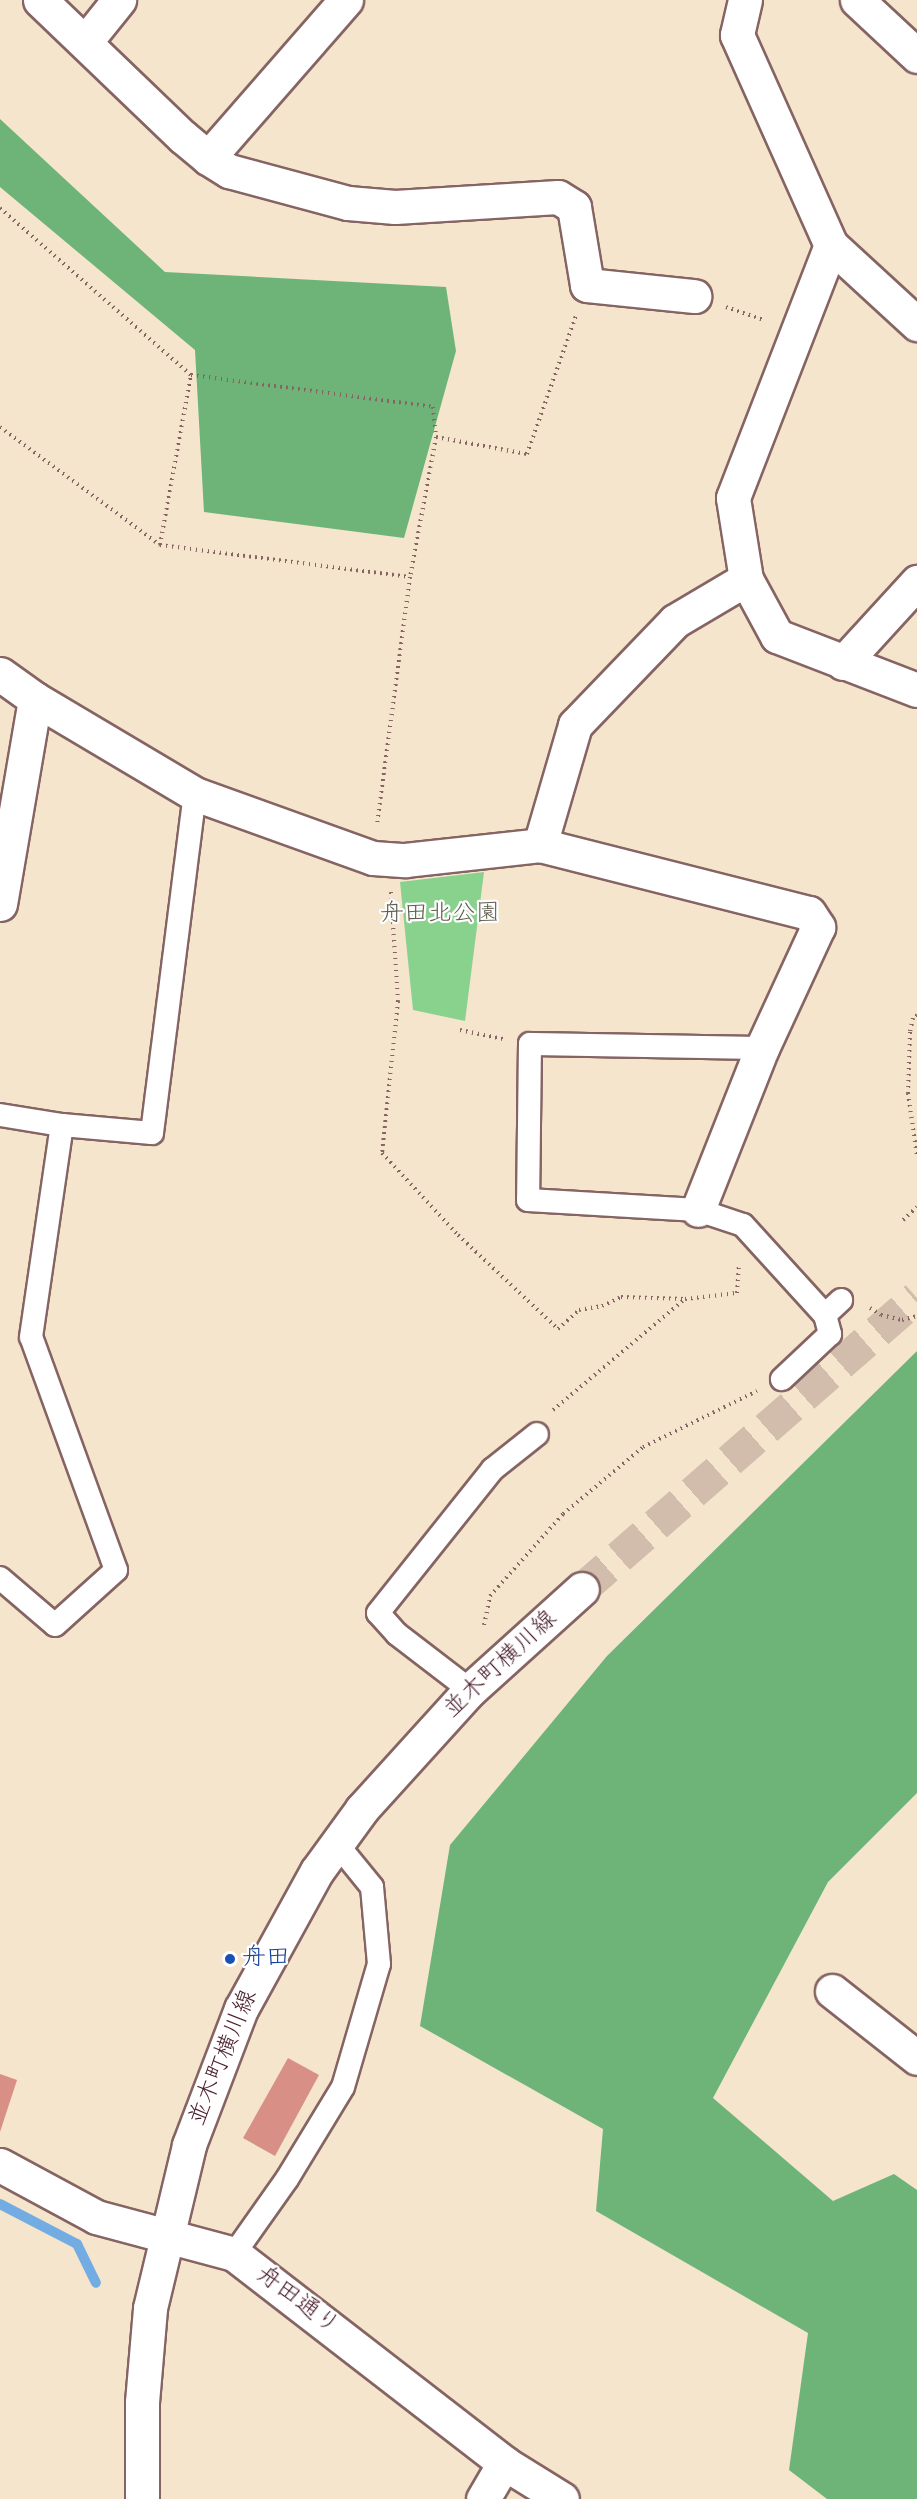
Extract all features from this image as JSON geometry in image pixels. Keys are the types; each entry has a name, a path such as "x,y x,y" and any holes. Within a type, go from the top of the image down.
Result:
{"street":[{"path":"40,0 208,158 229,171 348,203 395,207 558,197 574,207 587,285 694,296"},
{"path":"86,41 119,0"},
{"path":"208,158 346,0"},
{"path":"745,0 736,35 831,245 917,324"},
{"path":"857,0 917,56"},
{"path":"831,245 799,332 732,498 746,579 777,636 917,690"},
{"path":"540,844 575,725 675,621 746,579"},
{"path":"843,663 917,582"},
{"path":"0,674 35,699 195,794 381,858 405,860 540,844 810,913 818,927 762,1048 698,1210"},
{"path":"0,904 35,699"},
{"name":"並木町横川線","path":"142,2499 142,2402 150,2308 189,2145 241,2009 317,1871 362,1809 470,1690 582,1589"},
{"path":"832,1991 917,2058"},
{"name":"舟田通り","path":"0,2165 96,2217 234,2254 504,2463 562,2499"},
{"path":"483,2499 504,2463"}],"lane":[{"path":"0,1115 62,1125 152,1133 195,794"},
{"path":"762,1048 530,1044 528,1200 698,1210 743,1225 833,1307 830,1334 782,1379"},
{"path":"0,1578 55,1626 116,1570 31,1337 62,1125"},
{"path":"470,1690 398,1634 378,1613 493,1469 537,1434"},
{"path":"234,2254 287,2179 343,2087 379,1964 372,1887 337,1844"}],"path":[{"path":"0,208 191,375 433,407 436,437 410,577 381,858 398,1001 382,1153 458,1235 558,1329 579,1310 602,1306 621,1297 685,1299 736,1293 743,1225"},
{"path":"436,437 527,454 587,285"},
{"path":"694,296 799,332"},
{"path":"160,545 191,375"},
{"path":"0,427 160,545 410,577"},
{"path":"917,1015 913,1017 910,1032 908,1093 917,1156"},
{"path":"460,1030 530,1044"},
{"path":"903,1220 917,1207"},
{"path":"537,1434 550,1412 685,1299"},
{"path":"867,1307 881,1315 902,1320 917,1316"},
{"path":"484,1625 490,1596 562,1514 643,1447 782,1379"}],"green space":[{"path":"0,119 165,272 446,287 456,351 404,538 204,512 195,350 0,187"},
{"name":"舟田北公園","path":"484,872 465,1021 413,1010 400,882"},
{"path":"917,1351 917,1793 828,1882 713,2098 833,2201 894,2174 917,2190 917,2499 827,2499 789,2470 808,2333 596,2211 603,2129 420,2026 450,1845 607,1656"}],"building":[{"path":"288,2058 319,2075 275,2156 243,2138"},
{"path":"0,2074 17,2080 0,2132"}],"waterway":[{"path":"0,2204 77,2244 96,2283"}],"tunnel":[{"path":"582,1589 917,1297"}],"place":[{"name":"舟田","path":"230,1959"}]}
